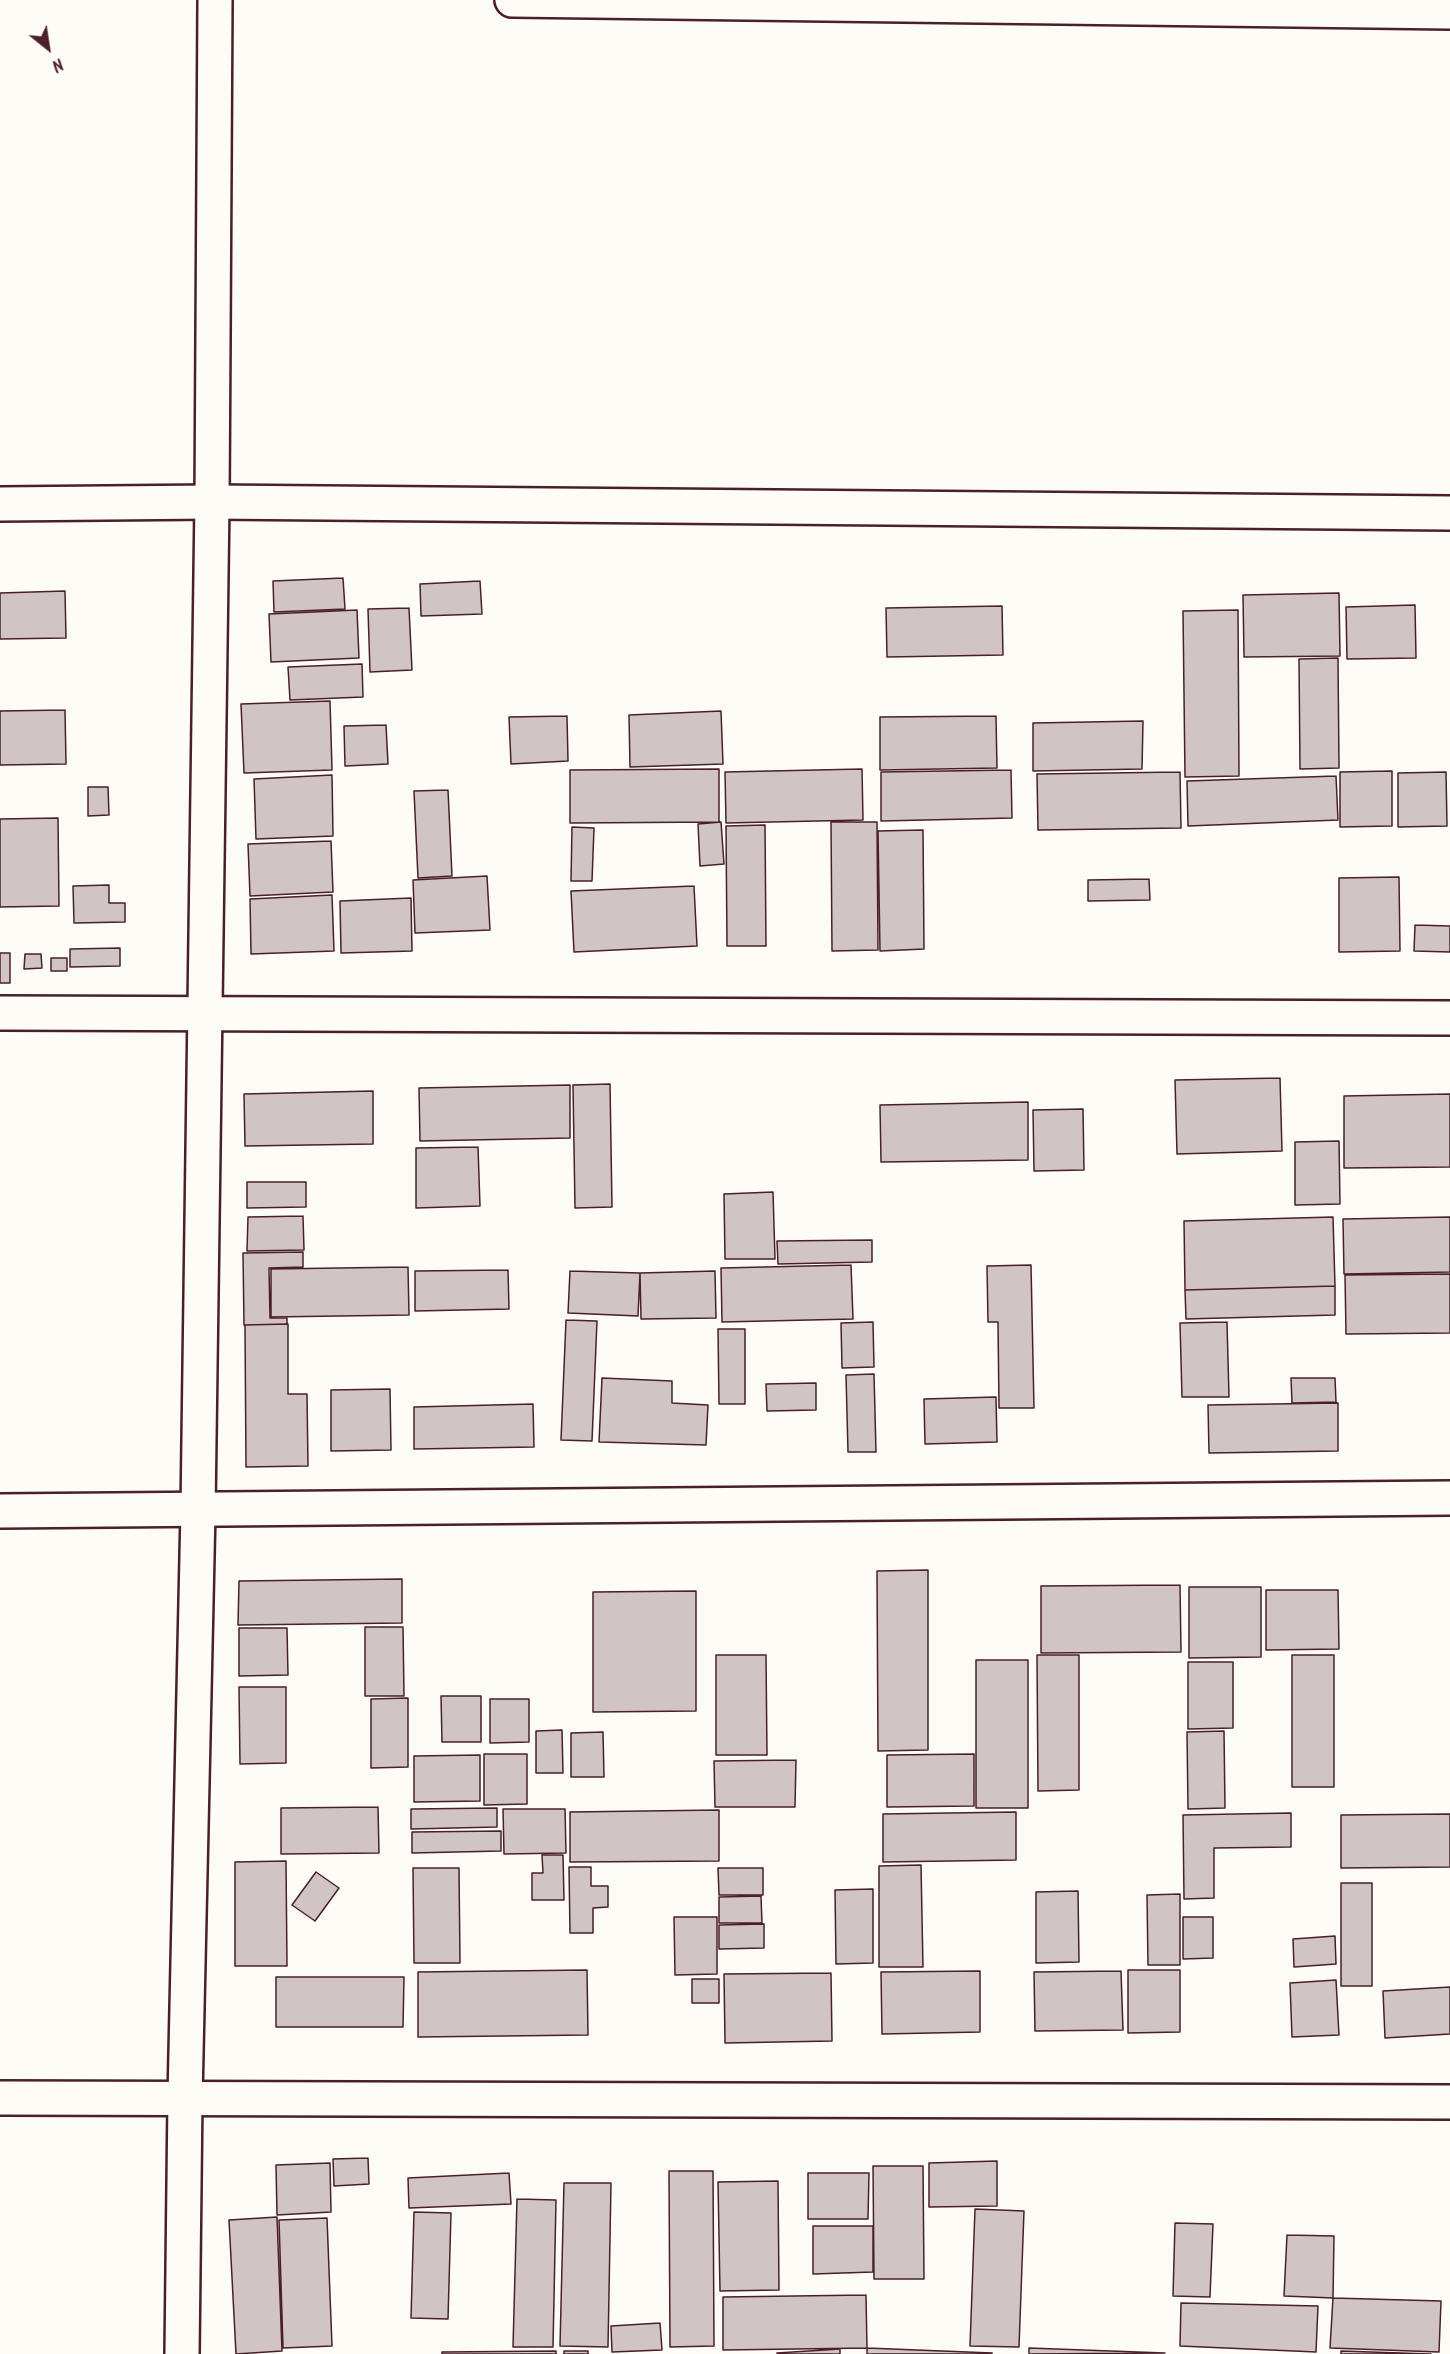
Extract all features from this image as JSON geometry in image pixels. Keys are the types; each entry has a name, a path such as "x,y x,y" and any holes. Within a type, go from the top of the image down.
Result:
{"street":[{"path":"182,2354 185,2098 198,1511 212,502 215,0"},
{"path":"512,0 1450,12"},
{"path":"0,504 212,502 1450,513"},
{"path":"0,1013 1450,1018"},
{"path":"0,1511 1450,1498"},
{"path":"0,2098 1450,2102"}],"building":[{"path":"343,578 345,609 274,612 273,581"},
{"path":"480,581 482,614 421,616 420,584"},
{"path":"65,591 66,638 0,639 0,593"},
{"path":"1339,593 1340,656 1244,657 1243,595"},
{"path":"1415,605 1416,658 1347,659 1346,607"},
{"path":"1002,606 1003,655 887,657 886,608"},
{"path":"409,608 412,670 370,672 368,609"},
{"path":"357,610 359,658 271,662 269,614"},
{"path":"1238,610 1239,776 1185,777 1183,611"},
{"path":"1338,658 1339,768 1300,769 1299,659"},
{"path":"362,664 363,697 290,700 288,667"},
{"path":"330,701 332,770 244,773 241,704"},
{"path":"65,710 66,764 0,765 0,711"},
{"path":"721,711 723,764 630,767 629,715"},
{"path":"567,716 568,761 511,764 509,717"},
{"path":"996,716 997,768 880,770 880,717"},
{"path":"1143,721 1142,769 1033,771 1033,723"},
{"path":"386,725 388,764 345,766 344,726"},
{"path":"719,769 719,822 570,823 570,770"},
{"path":"862,769 863,820 726,823 725,772"},
{"path":"1011,770 1012,818 881,821 881,772"},
{"path":"1392,771 1392,826 1340,827 1340,772"},
{"path":"1180,772 1181,828 1038,830 1037,774"},
{"path":"1446,772 1447,826 1398,827 1398,773"},
{"path":"332,775 333,836 256,839 254,779"},
{"path":"1336,776 1338,820 1188,826 1187,781"},
{"path":"88,787 108,787 109,815 88,816"},
{"path":"448,790 452,876 418,878 414,791"},
{"path":"58,818 59,906 0,907 0,819"},
{"path":"721,822 724,864 700,866 698,824"},
{"path":"831,822 877,822 878,950 832,951"},
{"path":"765,825 766,946 727,946 726,826"},
{"path":"572,827 594,828 592,881 571,881"},
{"path":"923,830 924,949 880,951 878,831"},
{"path":"331,841 333,892 250,896 248,844"},
{"path":"487,876 490,930 415,933 413,880"},
{"path":"1399,877 1400,951 1339,952 1339,878"},
{"path":"1149,879 1150,900 1088,901 1088,880"},
{"path":"109,885 109,903 125,903 125,922 74,923 73,886"},
{"path":"694,886 697,946 574,952 571,891"},
{"path":"332,895 334,951 251,954 250,899"},
{"path":"411,898 412,951 341,953 340,901"},
{"path":"1415,925 1450,926 1450,952 1414,951"},
{"path":"120,948 120,966 70,967 70,949"},
{"path":"0,953 10,953 10,983 0,983"},
{"path":"25,954 41,954 42,968 24,969"},
{"path":"51,958 67,958 67,971 51,971"},
{"path":"1280,1078 1282,1151 1177,1154 1175,1080"},
{"path":"610,1084 612,1207 575,1208 573,1085"},
{"path":"570,1085 570,1138 420,1141 419,1088"},
{"path":"373,1091 373,1144 245,1146 244,1094"},
{"path":"1450,1094 1450,1167 1344,1168 1344,1096"},
{"path":"1028,1102 1028,1160 881,1162 880,1105"},
{"path":"1083,1109 1084,1170 1034,1171 1033,1110"},
{"path":"1339,1141 1340,1204 1295,1205 1295,1142"},
{"path":"478,1147 480,1206 416,1208 416,1148"},
{"path":"247,1182 306,1182 306,1207 247,1208"},
{"path":"773,1192 775,1259 725,1259 724,1194"},
{"path":"303,1216 304,1250 247,1251 248,1217"},
{"path":"1333,1217 1335,1286 1185,1290 1184,1221"},
{"path":"1450,1217 1450,1272 1344,1274 1343,1219"},
{"path":"872,1240 872,1262 778,1264 777,1241"},
{"path":"303,1252 303,1267 269,1268 270,1318 287,1318 287,1324 244,1325 243,1253"},
{"path":"851,1265 853,1319 722,1322 721,1268"},
{"path":"1031,1265 1034,1408 999,1408 998,1322 988,1322 987,1266"},
{"path":"408,1267 409,1315 271,1317 271,1269"},
{"path":"508,1270 509,1309 415,1311 415,1271"},
{"path":"570,1271 640,1273 638,1316 568,1313"},
{"path":"715,1271 716,1318 641,1319 640,1273"},
{"path":"1450,1274 1450,1333 1346,1334 1345,1275"},
{"path":"1335,1286 1335,1315 1186,1319 1185,1290"},
{"path":"566,1320 597,1321 592,1441 561,1440"},
{"path":"873,1322 874,1367 842,1368 841,1323"},
{"path":"1227,1322 1229,1397 1182,1397 1180,1323"},
{"path":"288,1324 288,1394 307,1394 308,1466 246,1467 245,1325"},
{"path":"718,1329 745,1329 745,1404 719,1404"},
{"path":"874,1374 876,1452 848,1452 846,1375"},
{"path":"602,1378 672,1381 672,1403 708,1405 706,1445 599,1442"},
{"path":"1291,1378 1335,1378 1336,1402 1292,1403"},
{"path":"816,1383 816,1410 767,1411 766,1384"},
{"path":"390,1389 391,1450 331,1451 331,1390"},
{"path":"996,1397 997,1442 925,1444 924,1399"},
{"path":"1338,1403 1338,1451 1209,1453 1208,1405"},
{"path":"533,1404 534,1447 414,1449 414,1407"},
{"path":"928,1570 928,1750 878,1751 877,1571"},
{"path":"402,1579 402,1623 238,1625 239,1581"},
{"path":"1180,1585 1181,1652 1041,1653 1041,1586"},
{"path":"1189,1587 1261,1587 1261,1657 1189,1658"},
{"path":"1266,1590 1338,1590 1339,1649 1266,1650"},
{"path":"696,1591 696,1711 593,1712 593,1592"},
{"path":"365,1627 403,1627 404,1696 365,1696"},
{"path":"239,1628 287,1628 288,1675 239,1676"},
{"path":"716,1655 766,1655 767,1755 716,1755"},
{"path":"1037,1655 1079,1655 1079,1790 1038,1791"},
{"path":"1292,1655 1334,1655 1334,1787 1292,1787"},
{"path":"976,1660 1028,1660 1028,1808 976,1808"},
{"path":"1188,1662 1233,1662 1233,1728 1188,1729"},
{"path":"239,1687 286,1687 286,1763 240,1764"},
{"path":"441,1696 481,1696 481,1742 442,1742"},
{"path":"408,1698 408,1767 371,1768 371,1699"},
{"path":"490,1699 529,1699 529,1742 490,1743"},
{"path":"562,1730 563,1773 536,1773 536,1731"},
{"path":"1224,1731 1225,1808 1188,1809 1187,1732"},
{"path":"603,1732 604,1777 571,1777 571,1733"},
{"path":"484,1754 527,1754 527,1804 484,1805"},
{"path":"974,1754 974,1806 887,1807 887,1755"},
{"path":"480,1755 480,1801 414,1802 414,1756"},
{"path":"796,1760 795,1807 715,1807 714,1761"},
{"path":"378,1807 379,1853 281,1854 281,1808"},
{"path":"497,1808 497,1827 411,1829 411,1809"},
{"path":"503,1809 565,1809 566,1853 504,1854"},
{"path":"719,1810 719,1861 570,1862 570,1812"},
{"path":"1016,1812 1016,1860 883,1862 883,1814"},
{"path":"1291,1813 1291,1847 1214,1848 1214,1898 1184,1899 1183,1815"},
{"path":"1450,1814 1450,1867 1341,1868 1341,1815"},
{"path":"501,1831 501,1851 412,1853 412,1832"},
{"path":"542,1855 563,1855 564,1900 532,1900 532,1873 543,1873"},
{"path":"286,1861 287,1966 235,1966 235,1862"},
{"path":"921,1865 923,1967 879,1967 879,1866"},
{"path":"569,1867 591,1867 591,1886 608,1886 608,1907 593,1908 593,1933 570,1933"},
{"path":"413,1868 459,1868 460,1963 414,1963"},
{"path":"718,1868 763,1868 763,1895 719,1895"},
{"path":"316,1872 339,1888 315,1921 292,1905"},
{"path":"1341,1883 1372,1883 1372,1986 1341,1986"},
{"path":"873,1889 873,1963 836,1964 835,1890"},
{"path":"1078,1891 1079,1962 1036,1963 1036,1892"},
{"path":"1180,1894 1180,1965 1148,1965 1147,1895"},
{"path":"761,1896 762,1923 719,1923 719,1897"},
{"path":"674,1917 717,1917 717,1974 675,1975"},
{"path":"1183,1917 1213,1917 1213,1958 1183,1959"},
{"path":"764,1924 764,1948 719,1949 719,1925"},
{"path":"1335,1936 1336,1964 1294,1967 1293,1939"},
{"path":"587,1970 588,2035 418,2037 418,1972"},
{"path":"1128,1970 1180,1970 1180,2032 1128,2033"},
{"path":"980,1971 980,2032 882,2034 881,1972"},
{"path":"1121,1971 1123,2030 1035,2031 1034,1972"},
{"path":"831,1973 832,2041 725,2043 724,1974"},
{"path":"276,1977 404,1977 403,2027 276,2027"},
{"path":"692,1979 719,1979 719,2003 692,2003"},
{"path":"1336,1980 1339,2035 1292,2037 1290,1983"},
{"path":"1450,1987 1450,2034 1385,2038 1383,1991"},
{"path":"368,2158 369,2184 334,2186 333,2159"},
{"path":"997,2161 997,2206 929,2207 929,2163"},
{"path":"330,2163 331,2212 277,2215 276,2165"},
{"path":"873,2166 923,2166 924,2279 874,2279"},
{"path":"669,2171 713,2171 714,2346 670,2347"},
{"path":"509,2173 511,2204 409,2208 408,2178"},
{"path":"808,2173 869,2173 868,2219 808,2219"},
{"path":"778,2181 779,2290 720,2291 718,2182"},
{"path":"564,2183 611,2183 608,2347 560,2346"},
{"path":"517,2199 556,2200 553,2347 513,2347"},
{"path":"975,2209 1024,2211 1019,2347 970,2346"},
{"path":"414,2212 451,2213 448,2319 411,2318"},
{"path":"277,2217 282,2351 236,2354 229,2220"},
{"path":"327,2218 332,2346 283,2348 279,2220"},
{"path":"1175,2223 1213,2224 1210,2297 1173,2296"},
{"path":"813,2226 873,2226 873,2272 813,2274"},
{"path":"1287,2235 1334,2236 1333,2298 1284,2296"},
{"path":"866,2295 867,2348 723,2350 723,2297"},
{"path":"1333,2298 1441,2301 1439,2352 1330,2348"},
{"path":"1181,2303 1318,2306 1316,2352 1180,2346"},
{"path":"660,2323 662,2350 612,2352 611,2326"},
{"path":"867,2348 992,2353 992,2354 867,2354"},
{"path":"1029,2348 1165,2353 1029,2354"},
{"path":"840,2349 840,2354 777,2354 777,2353"},
{"path":"556,2351 556,2354 442,2354 442,2352"},
{"path":"564,2351 588,2351 588,2354 564,2354"},
{"path":"1341,2351 1431,2354 1341,2354"}]}
